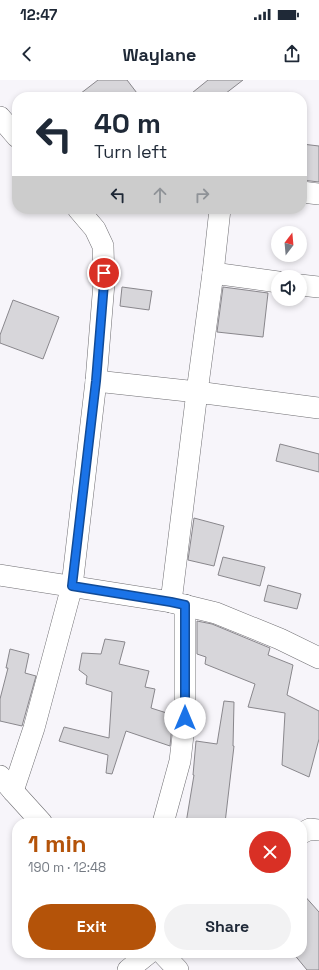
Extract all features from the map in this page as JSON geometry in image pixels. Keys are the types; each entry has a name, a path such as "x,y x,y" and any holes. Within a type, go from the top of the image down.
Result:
{"street":[{"path":"0,117 12,131"},
{"path":"307,193 319,194"},
{"path":"13,791 34,728 72,586 96,381 104,283 103,246 95,229 82,214"},
{"path":"164,818 180,761 184,725 178,604 197,392 219,214"},
{"path":"213,273 271,281"},
{"path":"307,286 319,287"},
{"path":"96,381 197,392 319,408"},
{"path":"0,575 178,604 216,613 280,639 319,658"},
{"path":"0,776 37,818"},
{"path":"307,830 310,829 319,830"},
{"path":"128,970 143,958"},
{"path":"167,958 178,970"}],"building":[{"path":"98,80 127,80 136,92 82,92"},
{"path":"208,80 243,80 227,92 193,92"},
{"path":"307,145 319,146 319,182 307,181"},
{"path":"122,287 152,291 149,310 120,306"},
{"path":"223,287 268,293 263,337 217,332"},
{"path":"13,300 59,317 43,359 0,343 0,335"},
{"path":"280,444 319,454 319,472 276,461"},
{"path":"194,518 224,526 214,566 188,560"},
{"path":"223,557 265,567 260,586 218,575"},
{"path":"268,585 301,594 297,609 264,601"},
{"path":"197,621 212,624 270,648 268,655 293,665 287,695 319,711 319,739 309,777 282,765 285,713 248,707 255,684 205,664 206,657 197,654"},
{"path":"105,639 125,642 119,664 149,671 145,687 155,689 151,708 173,715 170,746 126,731 112,774 106,773 108,755 59,741 64,727 109,738 112,692 86,684 87,676 79,670 82,653 101,654"},
{"path":"10,649 29,654 25,673 36,676 22,726 0,721 0,699 8,668 6,668"},
{"path":"224,701 234,702 234,746 226,818 187,818 194,775 196,741 217,744"},
{"path":"307,899 319,912 319,970 307,970 297,958 307,958"}],"route":[{"path":"104,273 96,381 72,586 185,605 185,718"}]}
